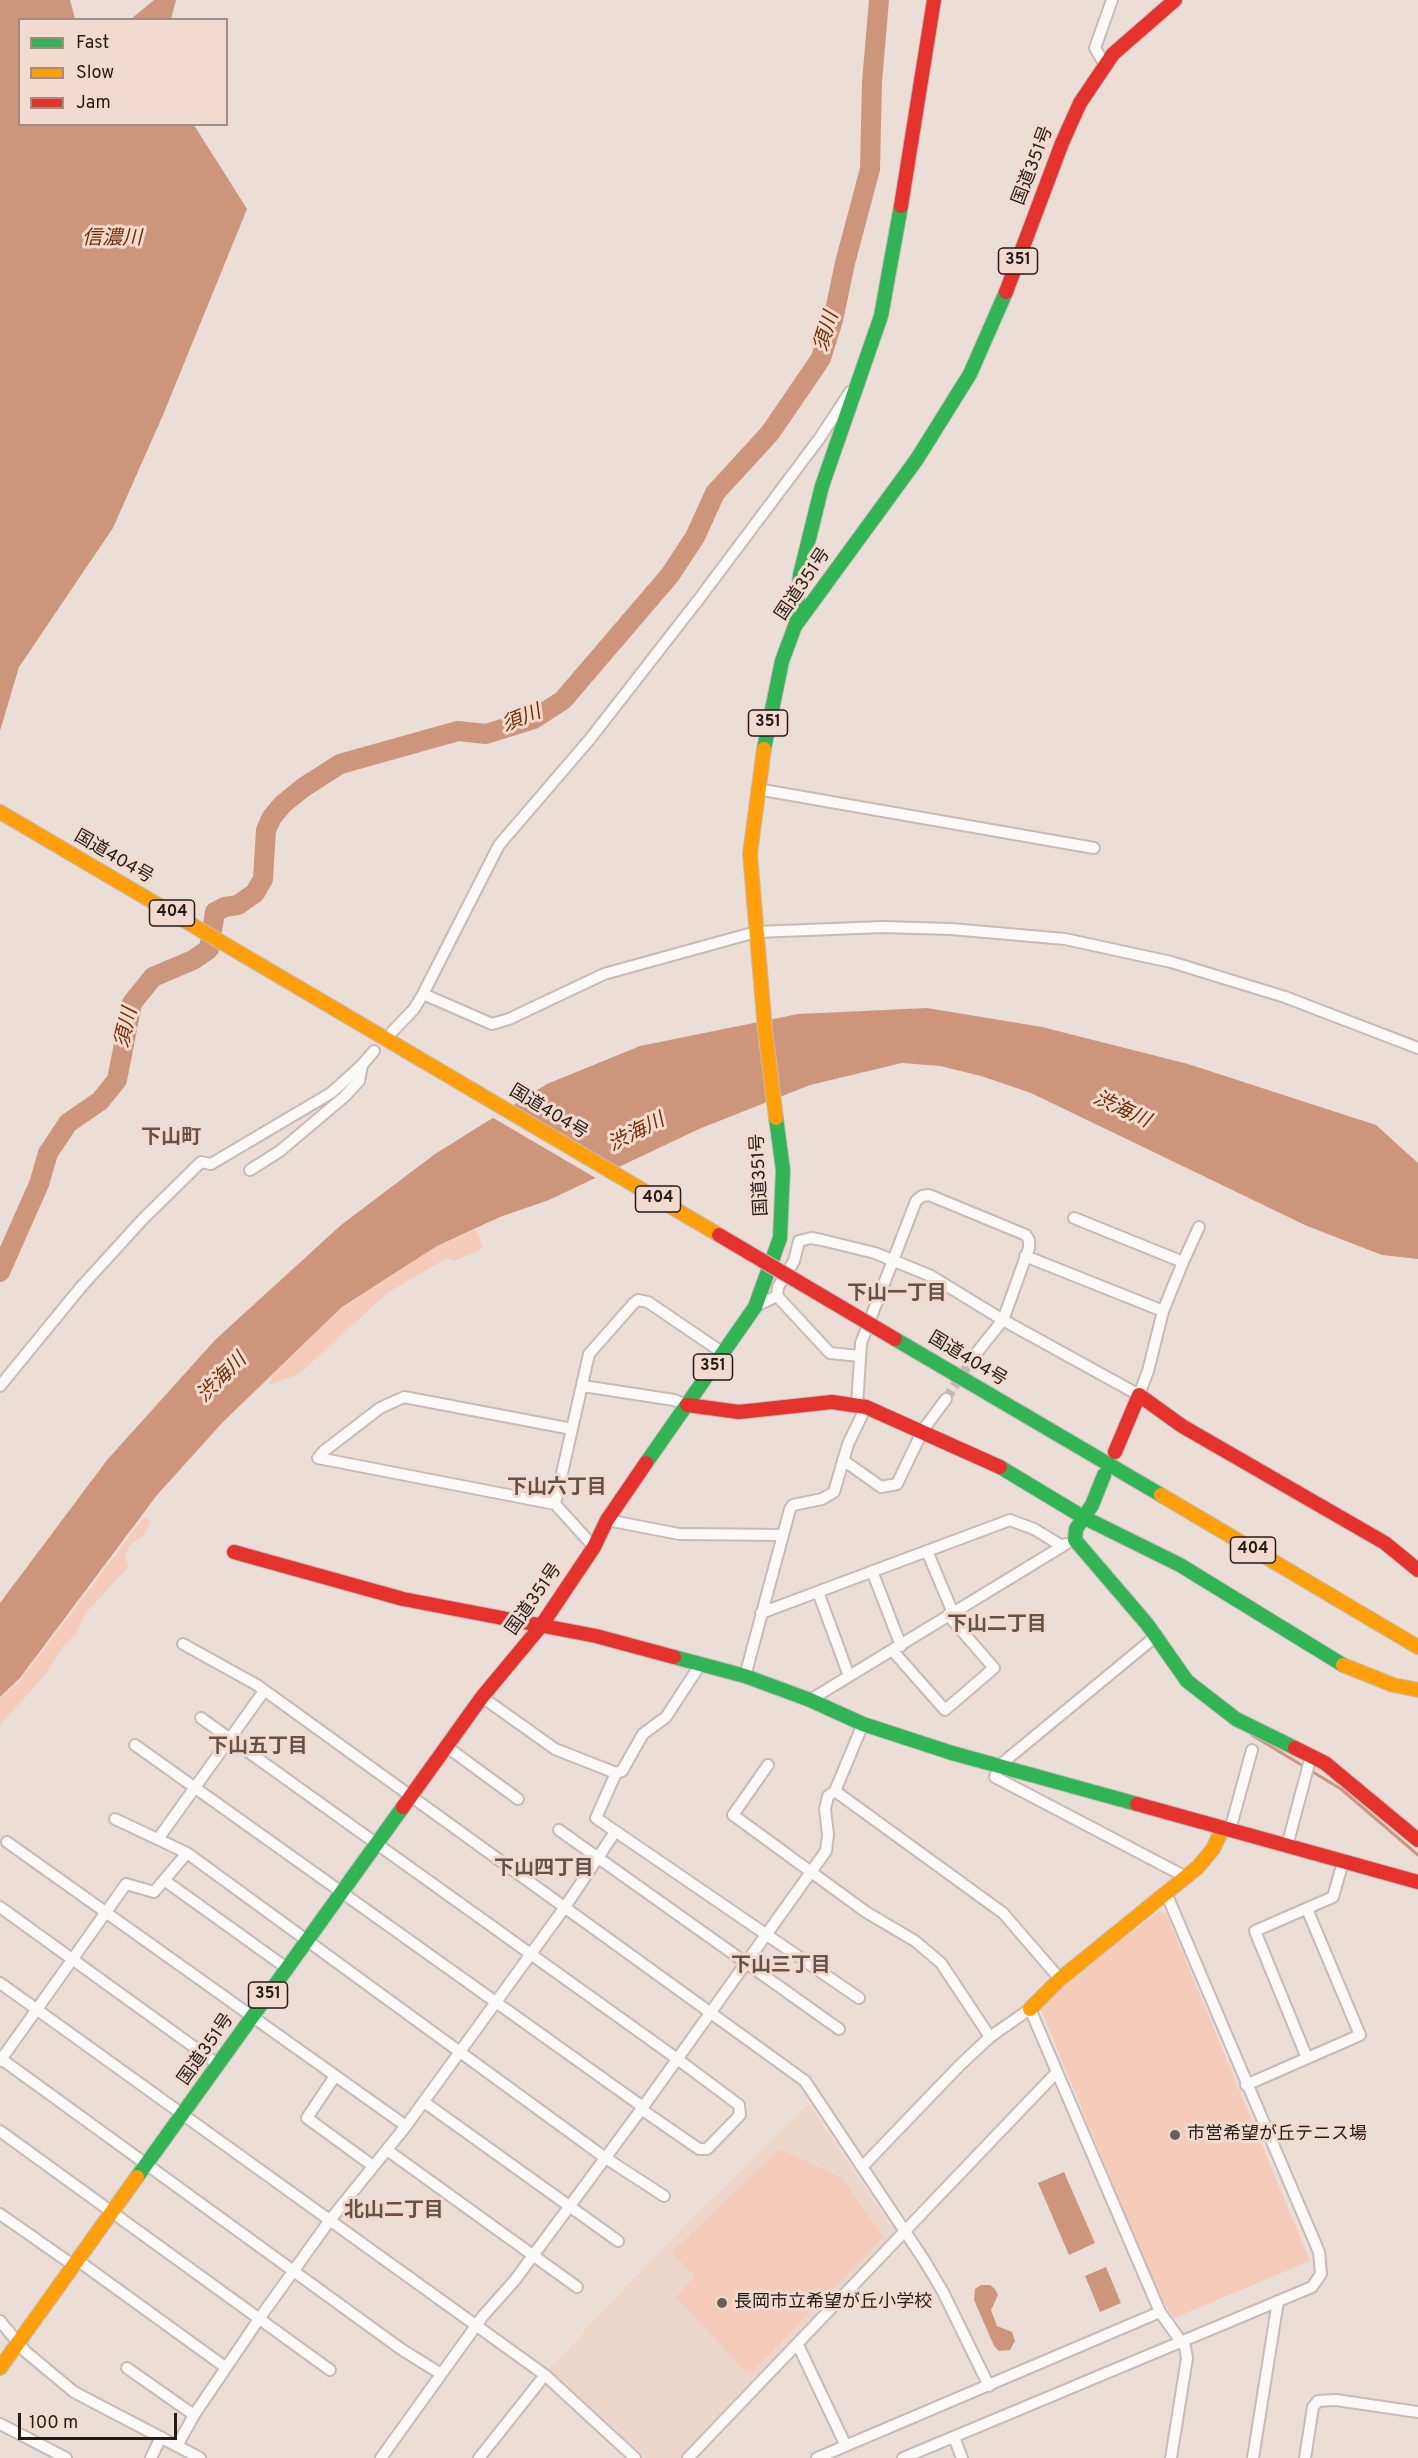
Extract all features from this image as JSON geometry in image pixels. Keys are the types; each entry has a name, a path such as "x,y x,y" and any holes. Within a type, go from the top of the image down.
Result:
{"main road":[{"path":"795,626 796,595 816,509 888,289 934,0"},
{"name":"国道351号","path":"0,2367 378,1845 482,1697 541,1626 594,1546 607,1520 755,1306 780,1238 783,1170 756,937 750,854 757,789 770,711 782,661 795,626 827,578 917,459 970,374 997,317 1069,125 1080,102 1104,65 1144,24 1175,0"},
{"name":"国道404号","path":"0,812 1418,1647"},
{"path":"1114,1452 1139,1395 1182,1426 1385,1543 1418,1570"},
{"path":"687,1405 739,1412 832,1402 862,1406 923,1430 1020,1477 1083,1516 1180,1565 1342,1665 1393,1685 1418,1690"},
{"path":"1104,1475 1092,1505 1083,1516 1069,1543 1155,1637 1187,1681 1236,1719 1311,1756 1349,1780 1418,1840"},
{"path":"234,1552 403,1599 596,1636 745,1676 810,1700 863,1724 1000,1765 1418,1882"},
{"path":"1030,2009 1060,1979 1186,1877 1213,1849 1226,1829"}],"street":[{"path":"1104,65 1095,48 1112,0"},
{"path":"392,1032 414,1008 423,994 499,845 590,739 699,599 819,439 857,382"},
{"path":"757,789 1094,848"},
{"path":"423,994 481,1021 501,1022 604,974 756,937 921,927 1065,939 1171,962 1224,976 1418,1048"},
{"path":"0,1386 81,1287 143,1219 201,1162 211,1164 331,1093 363,1065 374,1051"},
{"path":"250,1170 280,1151 344,1097 359,1081 363,1065"},
{"path":"745,1676 782,1535 793,1505 822,1500 834,1492 862,1406 859,1356 864,1333 916,1201 922,1196 929,1195 1026,1235 1029,1248 1003,1320 974,1356"},
{"path":"1074,1218 1183,1262"},
{"path":"859,1356 830,1353 777,1296 778,1287 794,1261 799,1241 822,1240 893,1260 953,1287 1003,1320 1139,1395 1148,1371 1163,1311 1199,1227"},
{"path":"1025,1256 1163,1311"},
{"path":"755,1306 777,1296"},
{"path":"555,1504 589,1354 638,1300 648,1302 723,1353"},
{"path":"583,1386 662,1398 687,1405"},
{"path":"572,1429 404,1397 380,1408 318,1458 555,1504 594,1546"},
{"path":"843,1460 881,1487 897,1484 923,1430 946,1398"},
{"path":"607,1520 679,1534 782,1535"},
{"path":"761,1613 1010,1520 1069,1543"},
{"path":"810,1700 1069,1543"},
{"path":"872,1571 897,1648 945,1710 994,1668 950,1614 927,1551"},
{"path":"818,1592 849,1676"},
{"path":"1155,1637 1000,1765 996,1780 1045,1802 1186,1877"},
{"path":"183,1644 264,1691 805,2081 863,2166 943,2292 989,2386"},
{"path":"482,1697 555,1749 616,1773 622,1771 643,1734 666,1716 700,1665"},
{"path":"158,1839 264,1691"},
{"path":"135,1745 699,2150 707,2149 740,2115 738,2105 676,2058 201,1718"},
{"path":"381,2458 476,2326 534,2254 642,2108 809,1871 826,1851 828,1835 825,1809 828,1796 835,1791 863,1724"},
{"path":"447,1747 518,1799"},
{"path":"1226,1829 1252,1750"},
{"path":"1287,1846 1311,1756"},
{"path":"768,1765 733,1815 866,1912 915,1941 941,1963 990,2037"},
{"path":"616,1773 596,1818 859,1998"},
{"path":"835,1791 1003,1913 1060,1979"},
{"path":"115,1819 186,1853 604,2157 664,2196"},
{"path":"559,1830 839,2028"},
{"path":"177,2446 194,2415 259,2319 330,2220 424,2102 565,1907 615,1832"},
{"path":"7,1842 254,2015 406,2126"},
{"path":"186,1853 154,1892 126,1884 0,2059 401,2349 441,2374"},
{"path":"1307,2058 1256,1931 1333,1897 1343,1862"},
{"path":"164,1880 288,1969"},
{"path":"903,2458 1317,2283 1321,2274 1321,2259 1166,1893"},
{"path":"0,1907 219,2065"},
{"path":"1246,2085 1360,2035 1307,1909"},
{"path":"0,1983 545,2375 635,2458"},
{"path":"863,2166 928,2096 990,2037 1030,2009 1160,2312 1182,2341 1187,2358 1171,2458"},
{"path":"688,2458 1057,2072"},
{"path":"335,2076 307,2118 373,2166"},
{"path":"424,2102 618,2241"},
{"path":"0,2131 114,2211 330,2370"},
{"path":"387,2150 577,2287"},
{"path":"0,2214 70,2263 77,2262 225,2367"},
{"path":"1253,2458 1278,2301"},
{"path":"817,2458 1160,2312"},
{"path":"0,2321 53,2377 74,2392 200,2458"},
{"path":"798,2345 846,2446"},
{"path":"126,2368 194,2415"},
{"path":"479,2458 545,2375"},
{"path":"1305,2458 1313,2408 1318,2401 1336,2400 1418,2412"},
{"path":"0,2424 66,2458"},
{"path":"151,2458 161,2437"},
{"path":"954,2437 962,2458"}],"shaded area":[{"path":"476,1229 483,1248 455,1261 447,1258 387,1293 299,1374 268,1385 274,1374 342,1308 437,1246"},
{"path":"144,1517 151,1522 143,1536 130,1545 125,1555 128,1567 85,1614 76,1634 64,1645 45,1675 0,1725 0,1699 21,1679"},
{"name":"市営希望が丘テニス場","path":"1159,1911 1166,1913 1310,2261 1174,2318 1157,2293 1041,2009 1042,2001"},
{"name":"長岡市立希望が丘小学校","path":"809,2104 898,2237 682,2458 647,2458 549,2369 686,2224"},
{"path":"780,2149 842,2178 883,2237 749,2375 676,2297 695,2276 672,2252"}],"water":[{"name":"信濃川","path":"0,0 70,0 75,18 18,18 18,126 195,126 247,209 163,415 113,528 19,667 0,731"},
{"path":"154,0 176,0 171,18 132,18"},
{"name":"渋海川","path":"927,1008 1042,1027 1188,1064 1376,1125 1418,1163 1418,1259 1382,1255 1307,1226 1031,1093 981,1076 940,1066 902,1063 810,1085 699,1129 549,1200 500,1217 437,1246 342,1307 223,1422 157,1495 20,1678 0,1697 0,1603 107,1460 215,1340 341,1225 435,1154 547,1084 640,1046 798,1014"},
{"path":"1064,2172 1095,2243 1069,2255 1038,2183"},
{"path":"1106,2267 1121,2303 1100,2312 1085,2276"},
{"path":"981,2285 990,2285 998,2295 991,2310 997,2326 1012,2332 1015,2341 1010,2350 999,2351 994,2346 974,2300 975,2289"}],"pier":[{"path":"510,1104 621,1169 599,1180 490,1116"}],"waterway":[{"name":"須川","path":"0,1272 39,1184 48,1153 68,1123 100,1101 117,1080 132,1003 153,977 193,960 209,949 215,912 225,907 238,905 255,893 263,879 266,830 272,817 283,804 304,787 340,764 458,731 486,734 534,719 563,700 670,575 695,537 715,493 770,433 821,358 833,320 845,263 870,169 872,82 879,0"},
{"path":"1252,1735 1341,1789 1418,1855"}],"tunnel":[{"path":"946,1399 974,1356"}],"traffic: fast":[{"path":"795,626 800,575 822,486 881,316 901,206"},
{"path":"764,749 782,661 795,626 917,459 970,374 1006,292"},
{"path":"646,1463 755,1307 780,1238 783,1170 776,1118"},
{"path":"895,1339 1161,1495"},
{"path":"1000,1467 1083,1517 1180,1565 1343,1665"},
{"path":"1104,1475 1092,1505 1076,1529 1075,1540 1147,1624 1187,1681 1236,1719 1295,1748"},
{"path":"674,1657 745,1676 810,1700 863,1724 952,1753 1137,1804"},
{"path":"137,2177 403,1807"}],"traffic: slow":[{"path":"764,749 750,854 765,1030 776,1118"},
{"path":"0,812 420,1059"},
{"path":"420,1059 719,1235"},
{"path":"1161,1495 1418,1647"},
{"path":"1343,1665 1393,1685 1418,1690"},
{"path":"1030,2009 1060,1979 1198,1867 1213,1849 1223,1828"},
{"path":"0,2368 137,2177"}],"traffic: jam":[{"path":"901,206 934,0"},
{"path":"1006,292 1062,143 1080,103 1113,54 1175,0"},
{"path":"719,1235 895,1339"},
{"path":"1115,1452 1139,1395 1182,1426 1385,1543 1418,1570"},
{"path":"687,1405 739,1412 832,1402 866,1407 1000,1467"},
{"path":"403,1807 482,1697 541,1626 594,1547 607,1520 646,1463"},
{"path":"234,1552 403,1599 596,1636 674,1657"},
{"path":"1295,1748 1325,1763 1418,1840"},
{"path":"1137,1804 1418,1882"}],"place":[{"name":"市営希望が丘テニス場","path":"1175,2135"},
{"name":"長岡市立希望が丘小学校","path":"722,2303"}],"district":[{"name":"下山町","path":"171,1139"},
{"name":"下山一丁目","path":"897,1295"},
{"name":"下山六丁目","path":"557,1489"},
{"name":"下山二丁目","path":"997,1626"},
{"name":"下山五丁目","path":"258,1748"},
{"name":"下山四丁目","path":"544,1870"},
{"name":"下山三丁目","path":"781,1967"},
{"name":"北山二丁目","path":"394,2212"}]}
